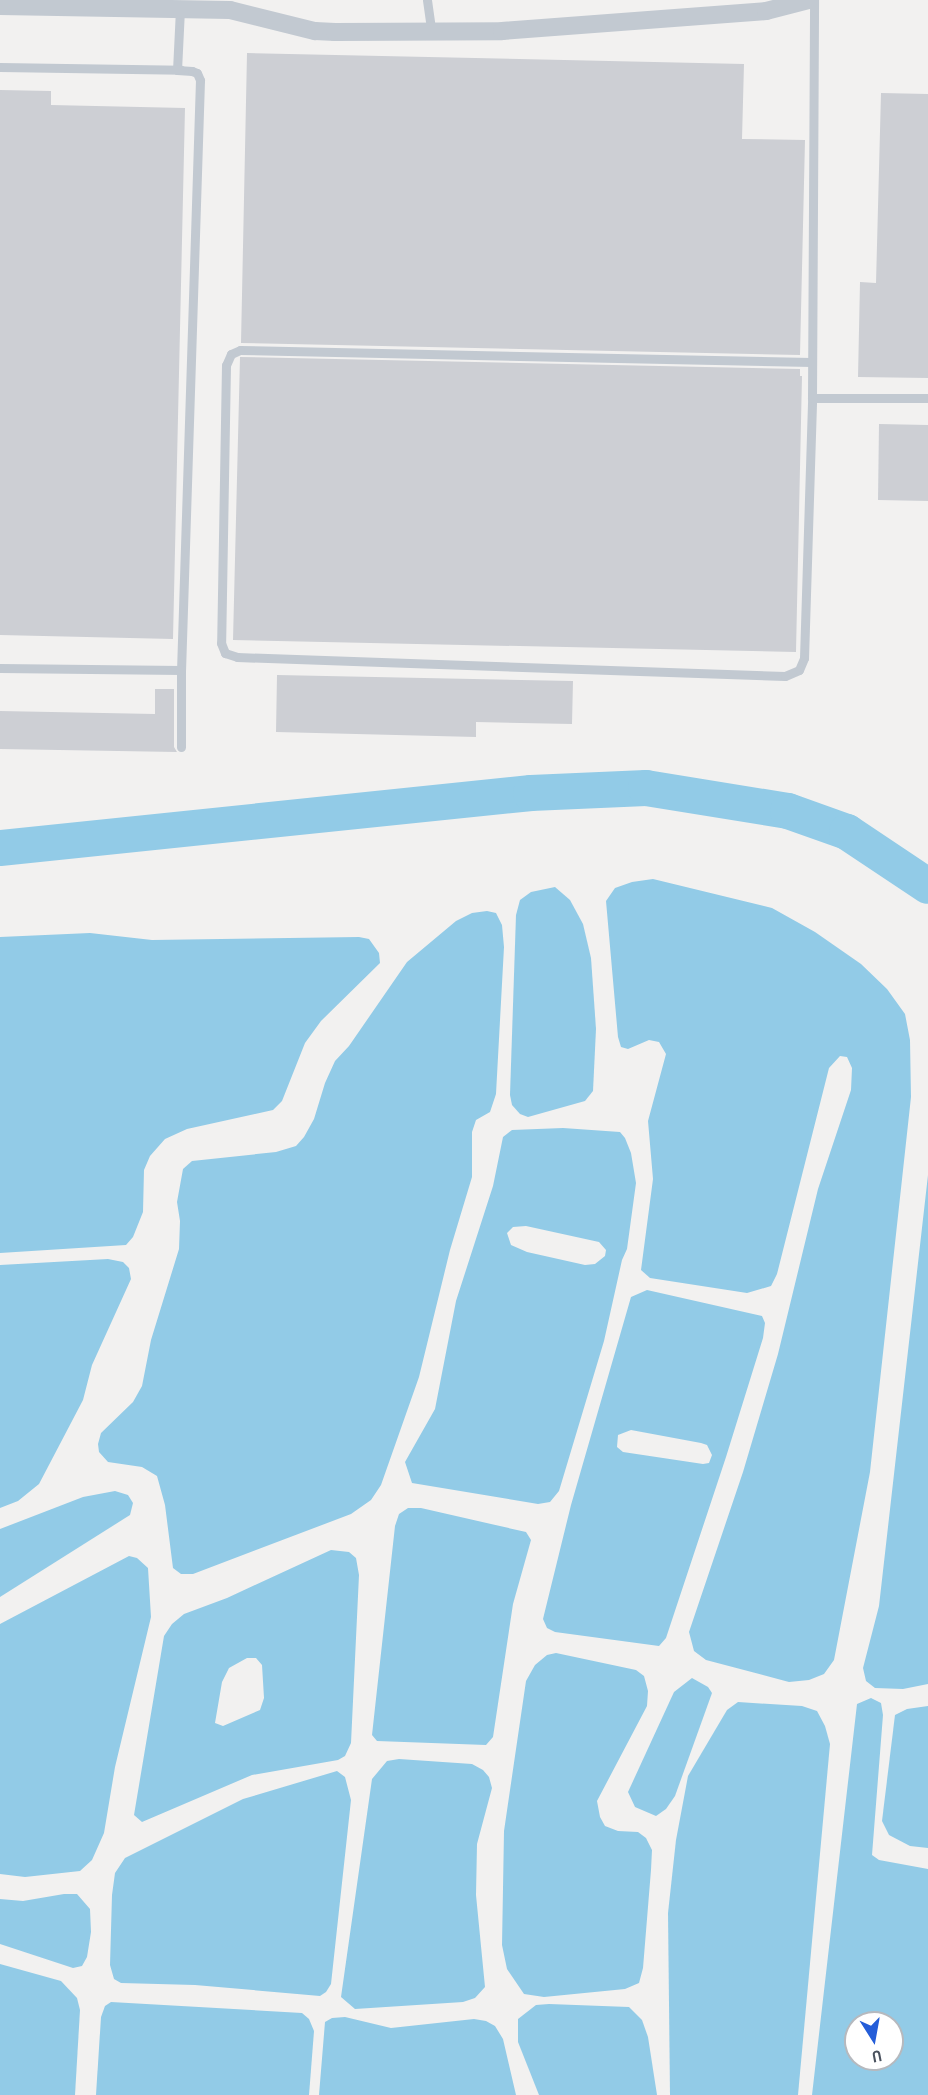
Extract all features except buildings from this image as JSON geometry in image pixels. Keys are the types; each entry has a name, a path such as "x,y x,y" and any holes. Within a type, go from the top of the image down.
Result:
{"street":[{"path":"0,6 230,10 315,31 502,32 766,11 811,0"}],"lane":[{"path":"426,0 431,30"},
{"path":"811,0 812,398 804,658 799,670 785,676 237,657 225,653 221,643 226,365 231,354 252,351 811,362"},
{"path":"180,9 177,70 198,73 200,80 181,670 181,747"},
{"path":"0,67 182,70"},
{"path":"812,398 928,398"},
{"path":"0,668 181,670"}],"water":[{"path":"653,879 772,908 815,932 861,964 887,989 905,1014 910,1040 911,1097 870,1472 834,1660 824,1674 809,1680 789,1682 706,1660 694,1651 689,1632 743,1472 778,1354 818,1189 851,1090 852,1068 847,1057 840,1056 829,1068 777,1274 771,1286 747,1293 650,1278 641,1270 653,1179 648,1121 666,1054 659,1042 649,1040 628,1049 621,1047 618,1037 606,901 615,888 632,882"},
{"path":"555,887 570,900 583,924 591,958 596,1029 593,1091 585,1101 528,1117 520,1114 512,1105 510,1095 516,915 520,900 531,892"},
{"path":"487,911 496,913 502,925 504,947 496,1094 490,1112 476,1120 472,1132 472,1177 450,1250 419,1377 381,1485 371,1500 351,1514 193,1574 181,1574 173,1568 165,1505 157,1476 142,1467 108,1462 99,1452 98,1444 101,1433 133,1402 142,1386 151,1340 179,1249 180,1221 177,1202 183,1169 192,1161 276,1152 296,1146 314,1119 325,1083 335,1061 349,1046 407,962 456,921 472,913"},
{"path":"90,933 152,940 359,937 369,939 379,953 380,963 321,1021 305,1043 282,1101 273,1110 187,1129 165,1139 150,1156 144,1170 143,1212 133,1237 126,1245 0,1253 0,937"},
{"path":"563,1128 620,1132 631,1153 636,1183 627,1249 622,1260 604,1341 559,1491 550,1502 538,1504 412,1483 405,1462 435,1409 456,1301 493,1186 503,1137 512,1130","holes":["526,1226 599,1242 606,1250 605,1256 595,1264 585,1265 527,1252 511,1245 507,1233 513,1227"]},
{"path":"928,1175 928,1684 903,1689 875,1688 866,1681 863,1668 879,1606"},
{"path":"108,1259 123,1262 129,1268 131,1279 92,1365 83,1400 39,1484 18,1501 0,1508 0,1265"},
{"path":"647,1290 762,1316 765,1323 763,1338 726,1457 666,1638 659,1646 555,1632 547,1628 543,1619 571,1505 631,1297","holes":["631,1430 707,1445 712,1455 709,1463 623,1452 617,1447 618,1435"]},
{"path":"115,1491 128,1495 133,1503 130,1515 0,1597 0,1529 83,1497"},
{"path":"408,1508 421,1508 526,1532 531,1540 513,1604 493,1737 486,1745 377,1741 372,1735 395,1526 399,1514"},
{"path":"331,1550 349,1552 356,1558 359,1575 351,1743 345,1756 338,1760 252,1775 142,1822 134,1815 164,1636 172,1624 184,1614 227,1598","holes":["247,1658 256,1658 262,1665 264,1698 260,1710 223,1726 215,1723 222,1682 229,1668"]},
{"path":"129,1556 137,1558 148,1568 151,1617 115,1767 104,1833 92,1860 80,1871 25,1877 0,1874 0,1624"},
{"path":"556,1653 636,1670 644,1676 648,1691 647,1706 597,1801 600,1817 605,1826 618,1831 638,1832 646,1838 652,1850 643,1968 639,1983 625,1989 544,1997 524,1994 507,1969 502,1945 504,1831 526,1681 535,1665 547,1655"},
{"path":"692,1678 708,1687 712,1693 675,1796 666,1809 656,1816 635,1807 628,1792 674,1692"},
{"path":"871,1698 881,1703 883,1715 872,1855 879,1860 928,1869 928,2095 812,2095 857,1704"},
{"path":"738,1702 802,1706 817,1711 825,1726 830,1744 798,2095 670,2095 668,1913 676,1840 688,1776 727,1710"},
{"path":"928,1706 928,1848 910,1846 889,1835 882,1821 895,1715 907,1709"},
{"path":"399,1759 472,1764 483,1770 489,1777 492,1788 477,1844 476,1895 485,1987 475,1998 463,2002 355,2009 341,1997 372,1779 387,1761"},
{"path":"337,1771 345,1777 351,1800 331,1984 326,1992 320,1996 195,1985 121,1983 114,1979 110,1965 112,1895 115,1873 125,1858 243,1799"},
{"path":"77,1894 90,1909 91,1932 87,1957 82,1966 73,1968 0,1944 0,1899 23,1901"},
{"path":"0,1964 61,1981 77,1998 80,2010 75,2095 0,2095"},
{"path":"111,2002 302,2013 309,2019 314,2031 309,2095 96,2095 101,2017 105,2006"},
{"path":"536,2005 629,2007 642,2020 648,2037 657,2095 539,2095 518,2042 518,2019"},
{"path":"345,2017 391,2028 474,2019 486,2021 495,2026 503,2039 516,2095 319,2095 325,2022 332,2018"}],"waterway":[{"path":"0,848 531,793 646,788 788,811 847,832 928,886"}]}
